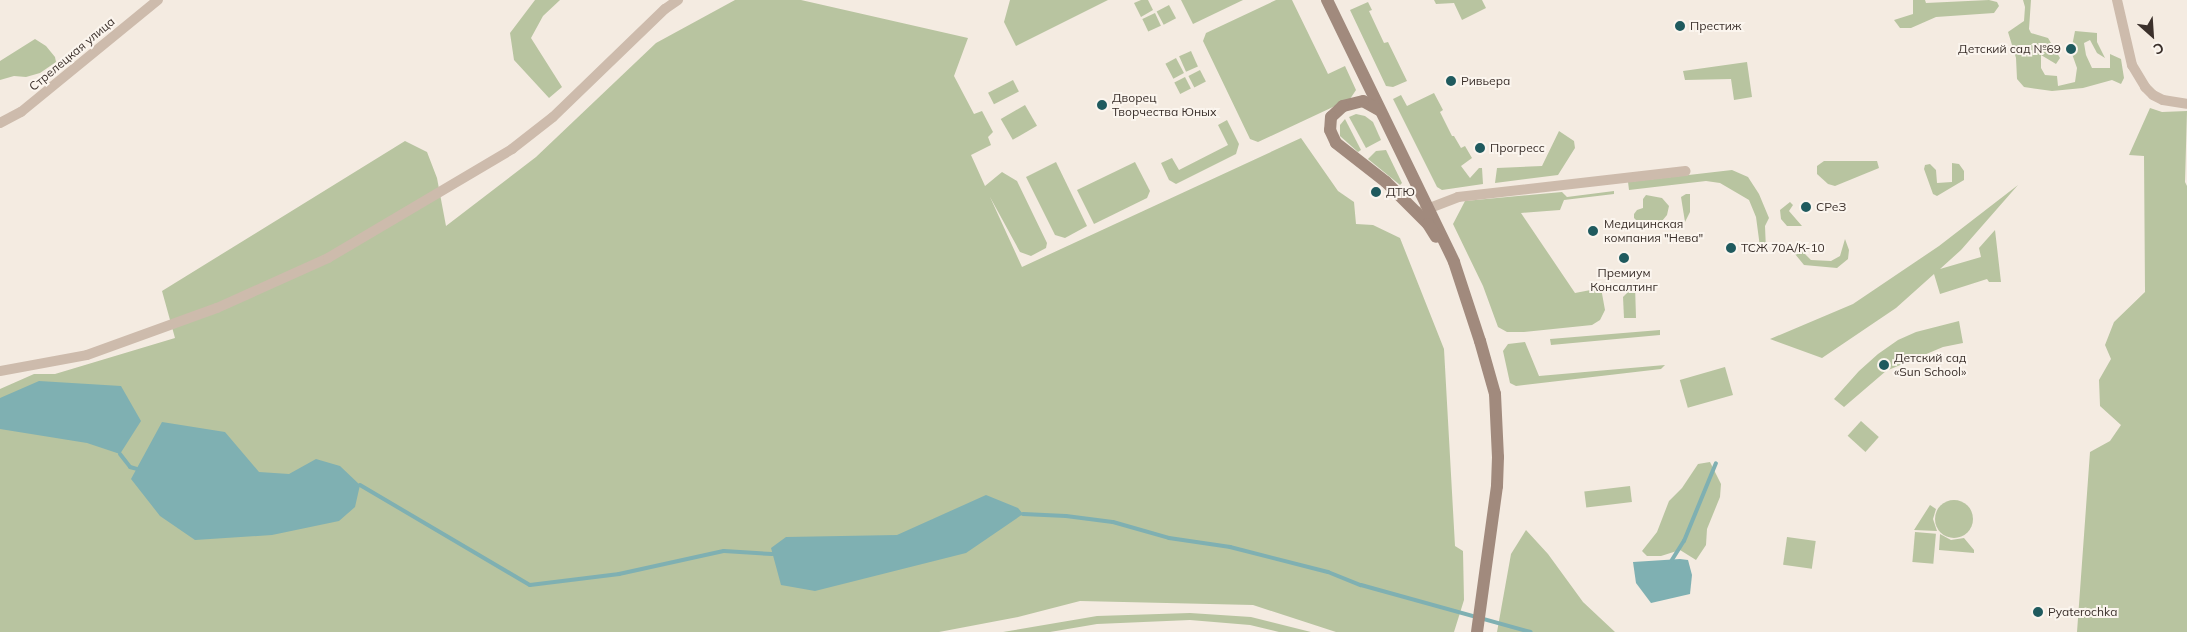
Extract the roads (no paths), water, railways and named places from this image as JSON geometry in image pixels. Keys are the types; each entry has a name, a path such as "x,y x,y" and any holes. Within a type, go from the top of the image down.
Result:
{"street":[{"name":"Стрелецкая улица","path":"0,123 21,112 158,0"},
{"path":"0,371 87,355 217,308 328,258 512,149 553,117 665,9 678,0"},
{"path":"1327,0 1379,110 1430,208 1454,262 1495,394 1498,457 1489,550 1477,632"},
{"path":"2117,0 2132,65 2145,87 2153,95 2163,100 2187,104"},
{"path":"1379,110 1363,101 1343,106 1331,118 1330,130 1336,143 1386,182 1428,224 1454,262"},
{"path":"1417,214 1458,197 1686,171"}],"water":[{"path":"39,381 121,386 141,421 120,454 87,443 0,429 0,398"},
{"path":"162,422 225,432 259,472 289,474 316,459 340,466 360,485 355,507 339,521 272,535 195,540 160,516 131,479"},
{"path":"986,495 1018,508 1023,514 966,553 815,591 781,585 771,548 786,537 897,535"},
{"path":"1688,560 1692,575 1690,594 1651,603 1636,583 1633,562"}],"waterway":[{"path":"120,454 130,467 137,469"},
{"path":"1670,563 1684,541 1716,463"},
{"path":"360,485 530,585 619,574 724,551 772,554"},
{"path":"1023,514 1066,516 1113,522 1169,538 1230,547 1328,572 1361,585 1531,632"}],"place":[{"name":"Престиж","path":"1680,26"},
{"name":"Детский сад №69","path":"2071,49"},
{"name":"Ривьера","path":"1451,81"},
{"name":"Дворец Творчества Юных","path":"1102,105"},
{"name":"Прогресс","path":"1480,148"},
{"name":"ДТЮ","path":"1376,192"},
{"name":"СРеЗ","path":"1806,207"},
{"name":"Медицинская компания \"Нева\"","path":"1593,231"},
{"name":"ТСЖ 70А/К-10","path":"1731,248"},
{"name":"Премиум Консалтинг","path":"1624,258"},
{"name":"Детский сад «Sun School»","path":"1884,365"},
{"name":"Pyaterochka","path":"2038,612"}]}
